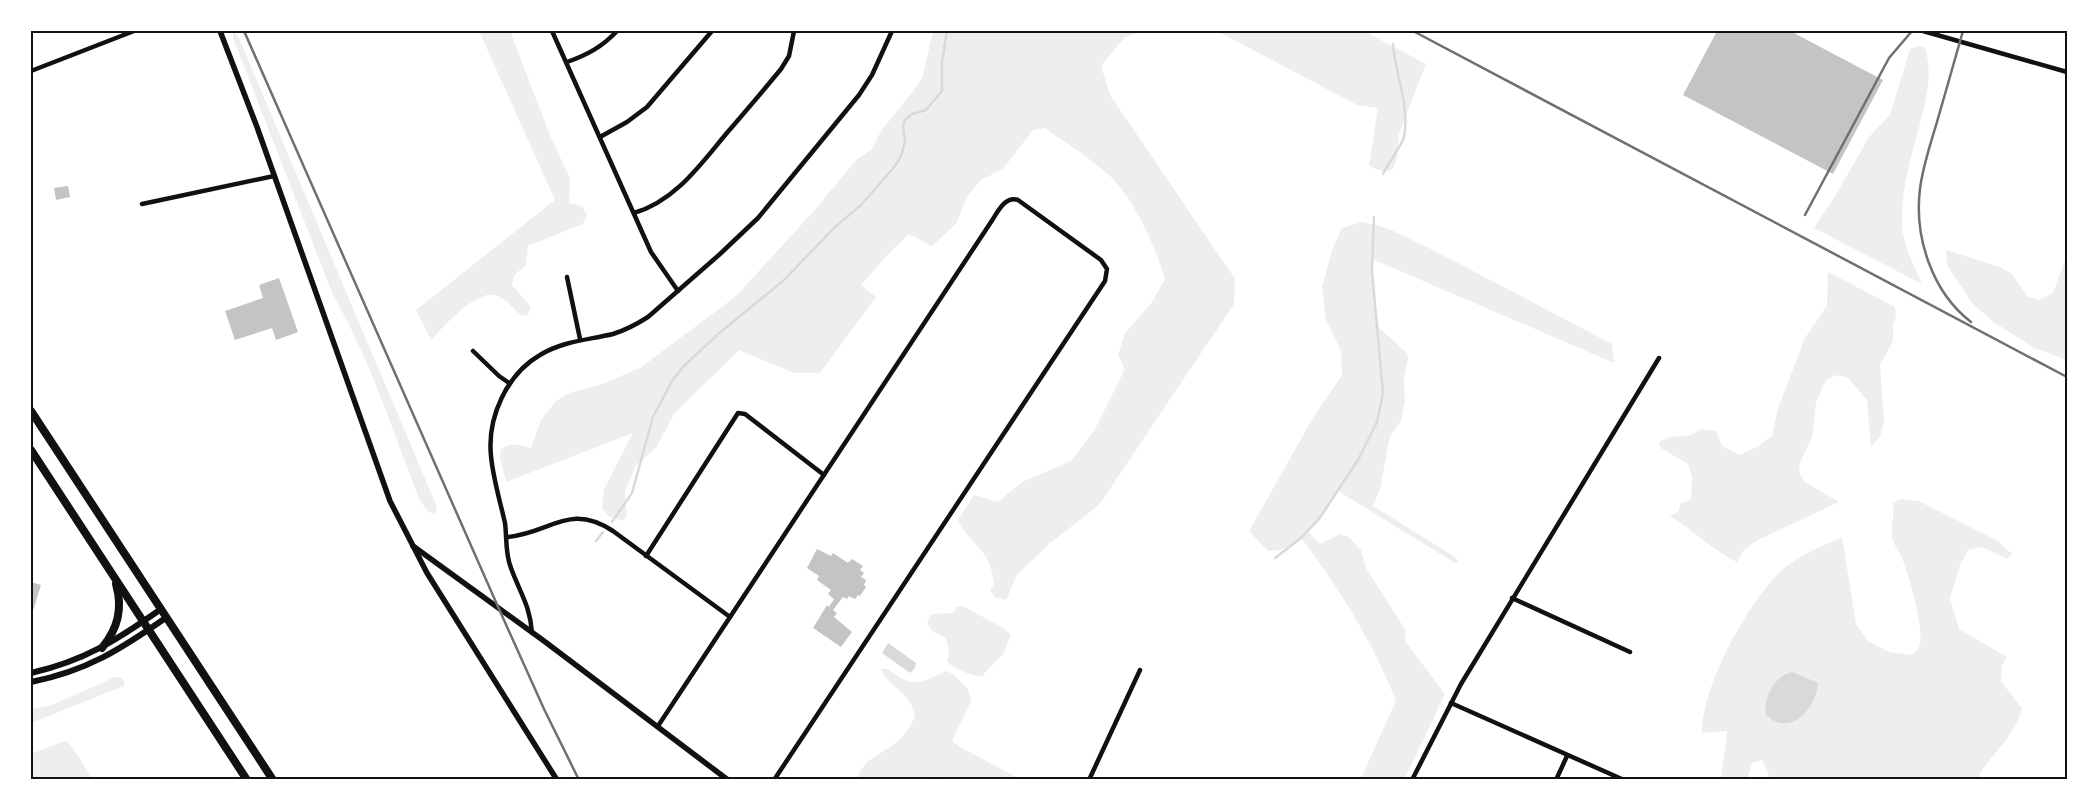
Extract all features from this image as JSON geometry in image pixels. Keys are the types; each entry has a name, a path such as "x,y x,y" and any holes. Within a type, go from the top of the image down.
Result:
{"highway":[{"path":"31,411 273,780"},
{"path":"31,450 247,780"},
{"path":"102,648 113,633 120,612 120,599 113,575"}],"main road":[{"path":"31,673 74,661 102,648 161,609"},
{"path":"31,682 86,667 111,654 166,617"}],"street":[{"path":"31,71 134,31"},
{"path":"220,31 274,176 379,473 411,545 557,780"},
{"path":"552,31 651,252 678,291"},
{"path":"567,62 589,54 607,42 617,31"},
{"path":"600,137 627,122 647,107 712,31"},
{"path":"634,213 660,202 679,188 695,171 781,69 789,56 794,31"},
{"path":"532,633 528,607 510,567 507,537 491,456 491,441 497,412 509,383 540,354 580,340 614,334 633,326 659,309 737,239 758,218 844,116 872,75 892,31"},
{"path":"1923,31 2067,72"},
{"path":"142,204 274,176"},
{"path":"658,726 991,222 1005,202 1011,198 1018,200 1101,260 1107,272 1105,281 774,780"},
{"path":"567,277 580,340"},
{"path":"473,351 509,383"},
{"path":"1412,780 1451,703 1512,598 1659,358"},
{"path":"646,556 738,413 745,414 824,474"},
{"path":"507,537 526,535 566,520 586,518 605,526 730,617"},
{"path":"411,545 658,726 728,780"},
{"path":"1512,598 1630,652"},
{"path":"1089,780 1140,670"},
{"path":"1451,703 1624,780"},
{"path":"1556,780 1567,756"}],"shaded area":[{"path":"479,31 510,31 551,138 570,178 569,203 582,206 587,215 583,224 528,246 526,265 514,275 512,285 531,307 528,315 522,316 498,296 486,295 460,311 431,340 416,310 555,200"},
{"path":"933,31 1143,31 1125,37 1101,66 1110,95 1235,279 1234,304 1099,505 1049,544 1017,575 1006,600 995,597 990,590 994,584 989,563 958,520 974,495 998,502 1022,482 1071,461 1094,431 1125,369 1118,355 1125,333 1152,302 1165,279 1156,252 1143,224 1136,210 1119,186 1094,163 1045,128 1033,130 1003,169 981,180 968,195 956,224 932,246 909,234 888,254 861,285 876,297 820,373 794,373 739,350 674,414 656,448 636,465 625,492 627,515 623,521 608,516 602,508 604,489 633,433 506,482 500,457 501,449 512,445 531,448 541,420 556,401 569,393 602,384 640,368 735,297 813,212 856,160 872,149 881,131 923,76"},
{"path":"1217,31 1364,31 1426,64 1399,134 1397,158 1393,169 1380,170 1369,165 1378,108 1357,105"},
{"path":"233,32 238,36 437,507 435,514 427,511 419,498 369,369 333,295 233,38"},
{"path":"1919,46 1925,48 1928,61 1928,86 1924,110 1905,185 1902,225 1912,263 1922,284 1814,228 1837,193 1869,137 1890,115 1910,49"},
{"path":"1362,222 1387,228 1433,250 1612,344 1614,363 1372,259 1376,325 1407,353 1408,358 1404,379 1405,401 1401,421 1390,436 1380,489 1373,506 1455,557 1459,562 1455,563 1338,491 1319,519 1308,531 1320,544 1340,534 1349,537 1361,550 1366,568 1406,631 1405,641 1445,694 1404,780 1360,780 1396,701 1377,658 1342,596 1301,538 1282,549 1268,551 1249,531 1314,416 1342,375 1341,351 1326,320 1322,287 1332,250 1342,228"},
{"path":"1946,250 2000,267 2012,274 2028,297 2039,300 2053,293 2067,255 2067,360 2034,348 1992,321 1972,303 1947,265"},
{"path":"1828,272 1895,307 1896,316 1893,325 1893,341 1880,365 1884,421 1880,437 1871,447 1867,400 1848,378 1837,375 1826,380 1816,402 1812,437 1799,465 1800,474 1805,482 1839,502 1758,540 1744,550 1737,562 1719,552 1670,516 1678,512 1681,503 1691,500 1692,477 1688,464 1661,448 1659,442 1670,437 1691,435 1701,429 1716,431 1722,446 1739,455 1757,447 1772,436 1778,408 1805,338 1827,306"},
{"path":"1900,499 1919,501 1998,541 2012,554 2007,559 1982,547 1968,550 1960,565 1950,598 1959,629 2007,657 2002,666 2001,681 2022,709 2011,732 1985,766 1977,780 1820,780 1814,777 1812,780 1771,780 1762,760 1752,763 1747,780 1721,780 1727,731 1702,733 1709,693 1728,648 1753,605 1779,573 1793,562 1809,552 1842,537 1856,624 1868,641 1889,652 1911,655 1918,648 1921,640 1920,630 1912,589 1905,565 1892,536 1892,503"},
{"path":"963,606 1005,629 1011,635 1003,654 982,676 959,670 947,662 949,652 946,638 932,631 927,622 932,614 953,613 957,607"},
{"path":"888,643 916,663 915,668 910,673 882,653"},
{"path":"881,669 888,669 910,682 929,679 946,671 953,674 968,689 971,701 952,741 1022,780 943,780 935,776 932,780 857,780 863,767 868,762 903,736 915,716 908,699 889,681"},
{"path":"1792,672 1818,683 1816,693 1807,711 1800,717 1792,722 1775,721 1766,715 1768,695 1780,678"},
{"path":"115,677 120,677 125,682 124,686 31,723 31,709 52,705"},
{"path":"64,741 68,742 79,757 92,780 31,780 31,754"}],"building":[{"path":"1717,31 1790,31 1883,80 1833,174 1683,95"},
{"path":"68,186 70,197 56,200 54,188"},
{"path":"279,278 298,332 276,340 272,328 235,340 225,311 263,298 259,285"},
{"path":"817,549 831,556 833,553 848,563 852,559 863,566 860,570 864,573 861,577 866,580 864,585 866,587 860,596 858,595 855,599 849,596 847,599 843,597 833,610 837,613 834,617 852,632 841,647 813,628 827,605 829,607 834,599 828,594 831,590 817,580 819,576 807,568"},
{"path":"31,582 41,585 32,614 31,614"}],"waterway":[{"path":"612,522 632,493 653,417 672,381 683,367 717,335 784,280 835,227 861,205 895,166 901,156 905,142 903,126 905,120 912,114 926,110 942,91 942,62 947,31"},
{"path":"1383,174 1403,141 1405,125 1404,101 1393,44"},
{"path":"1275,558 1301,538 1319,519 1358,460 1377,422 1383,393 1372,271 1374,217"},
{"path":"596,541 603,532"}],"railway":[{"path":"244,31 499,609 544,709 579,780"},
{"path":"1413,31 2067,377"},
{"path":"1805,215 1889,58 1912,31"},
{"path":"1963,31 1925,161 1921,180 1919,207 1923,244 1936,279 1957,310 1971,322"}]}
